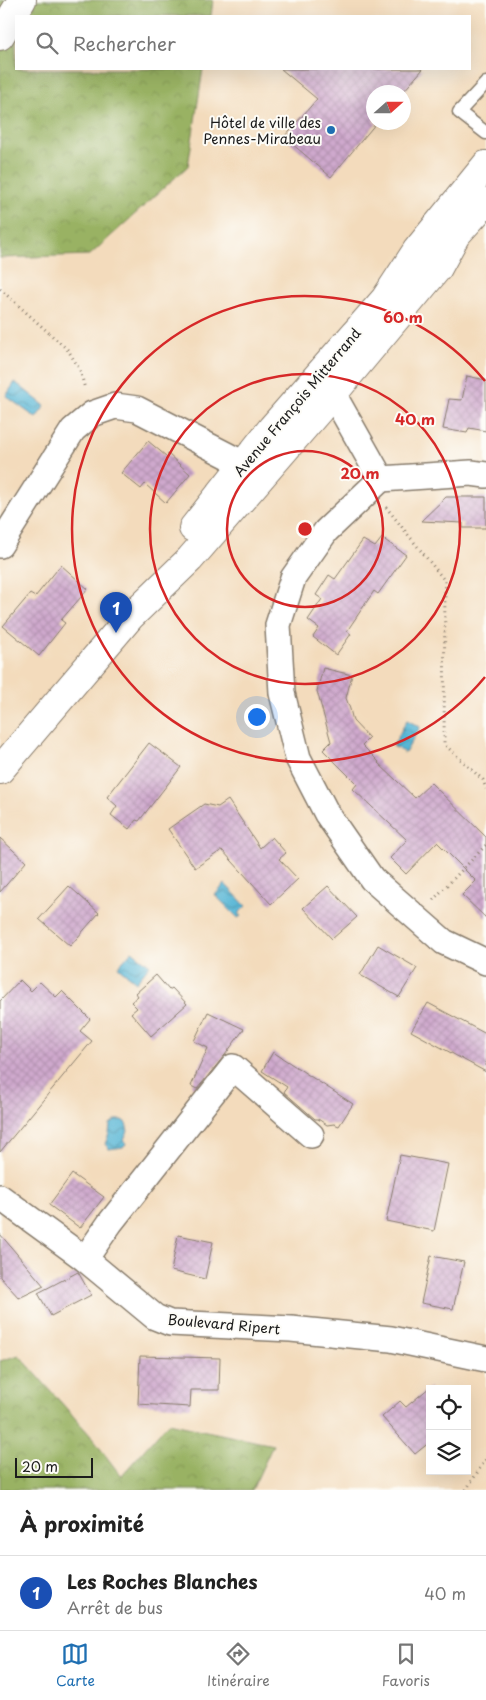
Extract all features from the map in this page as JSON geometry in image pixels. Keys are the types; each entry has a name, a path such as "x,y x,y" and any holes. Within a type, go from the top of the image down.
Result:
{"main road":[{"path":"0,36 22,0"},
{"name":"Avenue François Mitterrand","path":"253,470 272,428 385,299 417,250 486,165"},
{"name":"Avenue François Mitterrand","path":"0,770 130,617 190,558 253,470 333,394 438,268 456,235 486,202"}],"street":[{"path":"333,394 377,484"},
{"path":"0,545 73,430 92,414 115,406 136,409 253,470"},
{"path":"486,475 471,473 377,484 326,531 293,578 278,625 282,694 298,758 327,814 372,879 444,942 486,962"},
{"path":"85,1259 110,1224 233,1067 311,1135"},
{"name":"Boulevard Ripert","path":"0,1197 85,1259 155,1317 170,1323 291,1329 391,1339 486,1359"}],"lane":[{"path":"486,83 459,112 486,133"}],"path":[{"path":"0,289 68,350 80,370 92,414"},
{"path":"377,484 445,581 444,744 483,780 486,789"},
{"path":"416,918 486,845"},
{"path":"466,1490 486,1459"}],"green space":[{"path":"0,0 213,0 211,15 15,15 15,70 203,70 188,166 90,255 0,258"},
{"path":"19,1355 90,1435 121,1476 168,1423 273,1445 252,1490 0,1490 0,1361"}],"water":[{"path":"15,382 45,406 36,418 6,396"},
{"path":"407,720 420,727 405,753 393,746"},
{"path":"225,884 246,906 238,914 241,916 238,918 215,895"},
{"path":"132,951 150,965 136,982 118,967"},
{"path":"116,1120 122,1120 126,1123 128,1131 124,1139 126,1144 123,1147 109,1149 105,1144 110,1125"}],"building":[{"name":"Hôtel de ville des Pennes-Mirabeau","path":"282,70 422,70 409,85 366,85 366,130 370,130 331,177 284,137 317,99"},
{"path":"467,376 486,380 486,431 469,428 467,433 443,429 449,399 462,400"},
{"path":"148,441 166,456 168,454 190,474 166,503 145,484 141,489 121,473"},
{"path":"446,497 486,497 486,528 463,528 463,523 421,521"},
{"path":"382,538 406,555 378,594 374,591 347,631 351,634 336,655 313,637 319,628 308,620 322,599 316,595 329,575 335,579 363,540 375,547"},
{"path":"61,565 88,589 61,620 65,623 39,656 3,626 30,594 35,597"},
{"path":"323,668 352,675 346,698 353,721 369,738 362,745 378,763 415,798 431,783 486,837 486,918 462,895 476,881 437,842 406,874 390,858 407,840 353,789 357,784 323,750 331,742 317,691"},
{"path":"149,743 181,767 139,821 136,820 129,829 111,815 117,806 107,797"},
{"path":"228,800 260,848 272,837 286,853 279,859 298,879 271,904 222,850 195,868 168,829 204,804 218,807"},
{"path":"0,838 26,862 0,892"},
{"path":"69,886 99,913 70,946 39,919"},
{"path":"328,886 357,917 332,939 303,908"},
{"path":"378,945 417,968 399,997 360,975"},
{"path":"156,975 169,990 172,988 187,1004 151,1036 131,1013 137,1008 131,1002 138,996 136,993"},
{"path":"20,980 31,991 40,982 56,997 62,991 90,1019 80,1031 92,1041 0,1152 0,1001"},
{"path":"428,1003 486,1034 486,1072 411,1031"},
{"path":"208,1012 244,1029 197,1089 191,1086 208,1048 194,1041"},
{"path":"273,1052 353,1104 339,1126 334,1124 327,1125 315,1119 284,1092 287,1087 262,1071"},
{"path":"400,1155 448,1164 434,1231 386,1221"},
{"path":"72,1174 104,1197 80,1228 49,1205"},
{"path":"0,1234 44,1286 19,1298 0,1277"},
{"path":"178,1235 213,1242 205,1279 171,1271"},
{"path":"431,1256 464,1262 453,1309 421,1303"},
{"path":"78,1272 91,1295 51,1316 38,1293"},
{"path":"140,1356 220,1358 219,1390 191,1390 190,1407 138,1404"},
{"path":"426,1390 426,1445 415,1454 382,1417 400,1401 406,1407"}],"place":[{"name":"Hôtel de ville des Pennes-Mirabeau","path":"331,130"},
{"name":"Les Roches Blanches","path":"116,633"}]}
